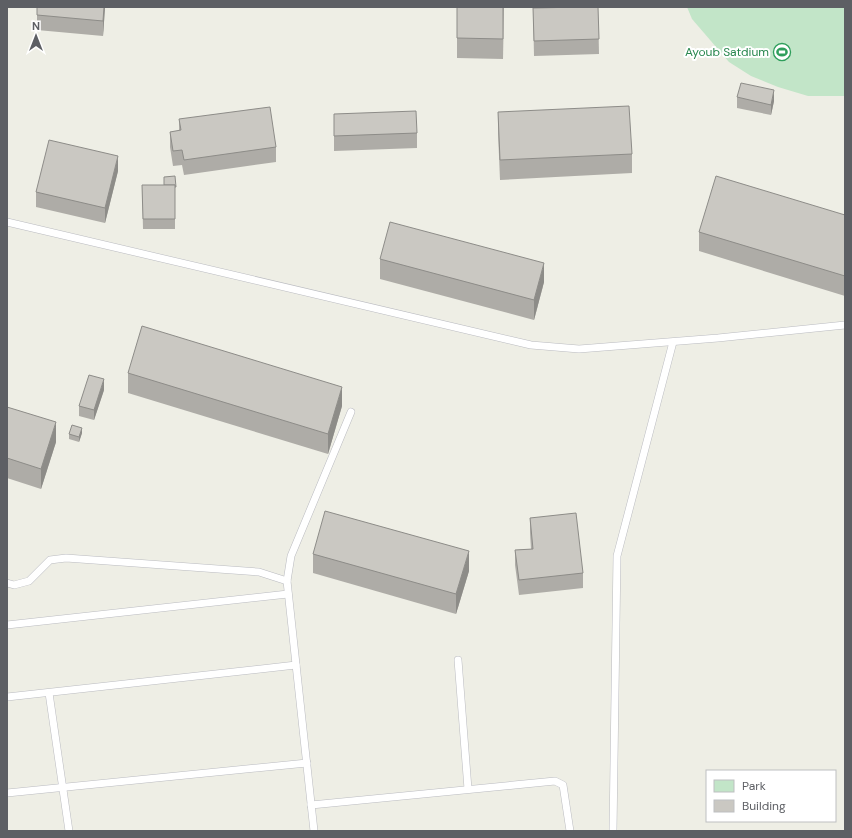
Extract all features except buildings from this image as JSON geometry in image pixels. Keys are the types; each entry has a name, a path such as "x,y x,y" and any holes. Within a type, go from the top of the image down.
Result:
{"lane":[{"path":"7,222 531,345 579,349 673,342 845,325"},
{"path":"613,831 617,556 673,342"},
{"path":"314,831 287,580 291,556 351,412"},
{"path":"7,583 14,585 29,581 50,560 66,558 259,572 287,580"},
{"path":"7,625 288,594"},
{"path":"458,660 468,789"},
{"path":"7,697 296,665"},
{"path":"49,693 69,831"},
{"path":"7,793 307,763"},
{"path":"311,805 555,781 564,784 570,831"}],"green space":[{"name":"Ayoub Satdium","path":"687,7 845,7 845,96 808,96 778,87 751,76 729,62 692,19"}],"place":[{"name":"Ayoub Satdium","path":"782,52"}]}
